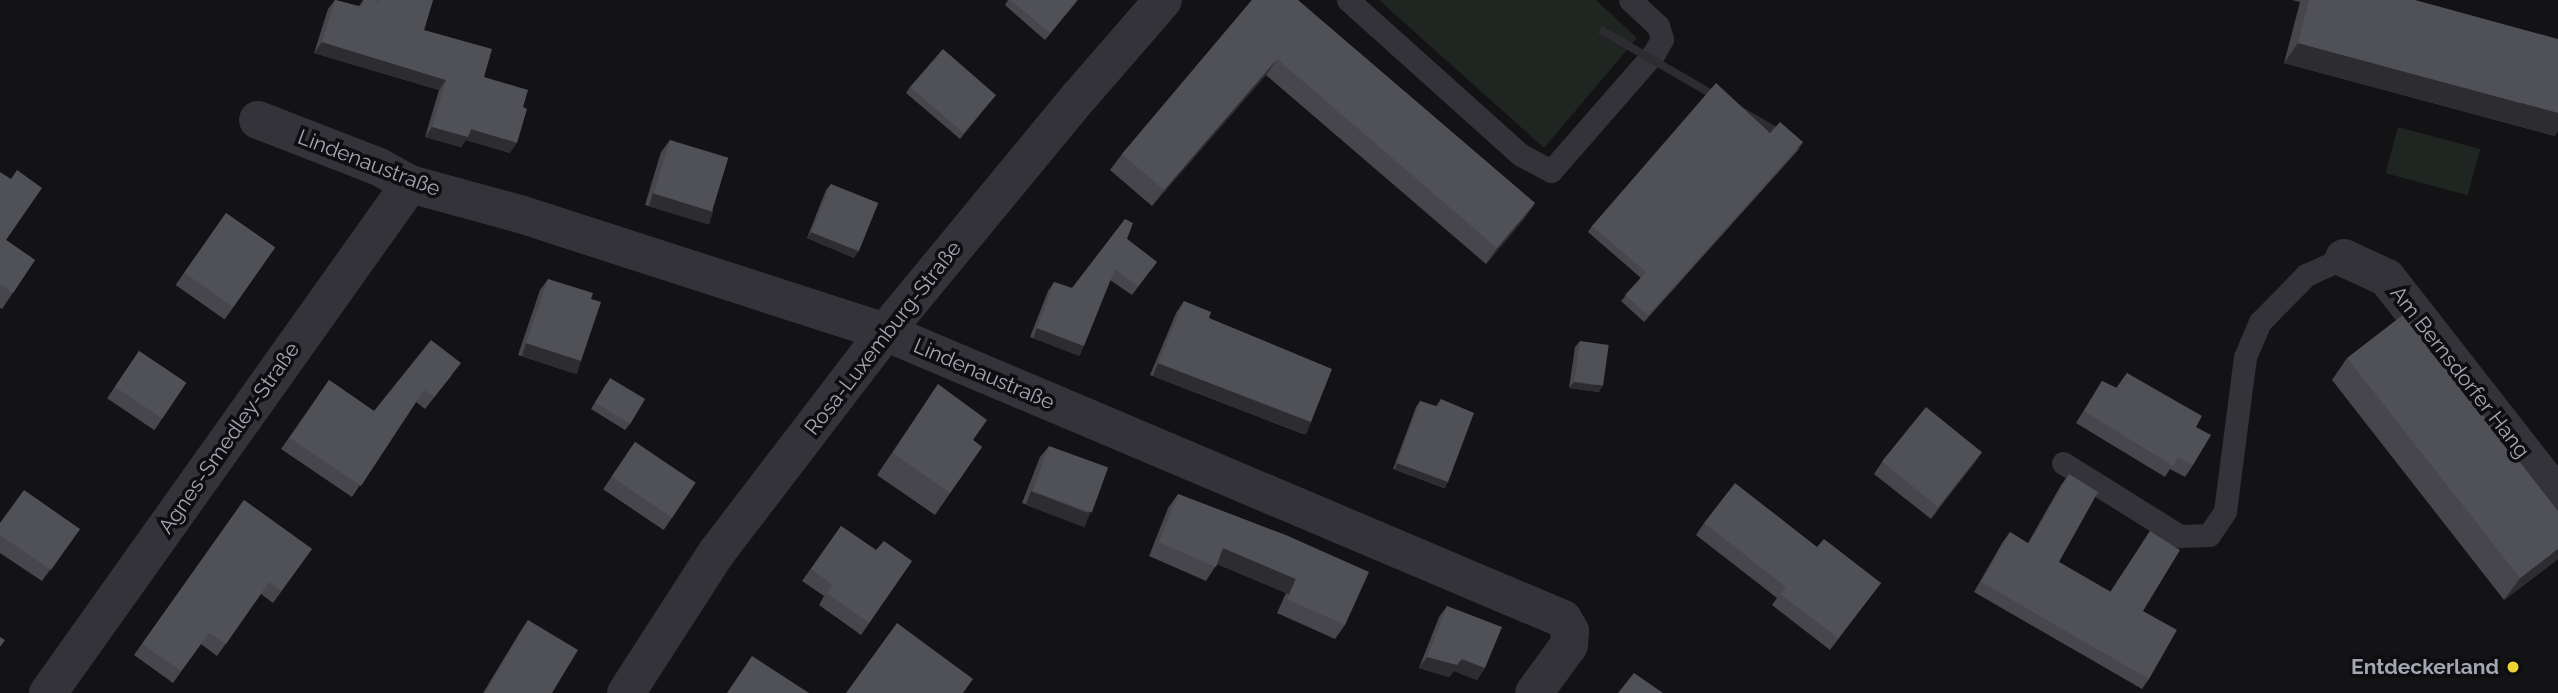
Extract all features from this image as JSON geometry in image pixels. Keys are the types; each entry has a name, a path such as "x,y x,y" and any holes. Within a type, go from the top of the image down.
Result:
{"street":[{"name":"Rosa-Luxemburg-Straße","path":"626,693 716,552 885,332 1079,97 1164,0"},
{"name":"Lindenaustraße","path":"258,120 379,167 410,184 520,214 885,332 1563,619 1570,631 1569,645 1534,693"},
{"name":"Agnes-Smedley-Straße","path":"48,693 410,184"},
{"name":"Am Bernsdorfer Hang","path":"2344,258 2387,278 2558,497"}],"lane":[{"path":"1348,0 1521,155 1551,172 1654,53 1662,38 1658,26 1630,0"},
{"name":"Am Bernsdorfer Hang","path":"2063,463 2180,536 2209,535 2225,511 2245,357 2260,322 2306,275 2344,258"}],"shaded area":[{"path":"1379,0 1596,0 1637,38 1544,148"},
{"path":"2398,127 2480,149 2468,195 2386,173"}],"building":[{"path":"335,0 362,7 364,0 433,0 424,30 492,49 484,77 528,90 523,107 527,109 517,143 471,129 468,137 432,127 446,80 322,42"},
{"path":"1011,0 1077,0 1050,33"},
{"path":"1252,0 1298,0 1535,203 1497,248 1277,59 1164,190 1122,154"},
{"path":"2309,0 2415,0 2558,39 2558,113 2298,43"},
{"path":"943,49 996,95 963,133 910,87"},
{"path":"1716,83 1770,133 1780,122 1803,142 1648,315 1625,295 1646,272 1592,226"},
{"path":"670,140 728,158 712,211 654,194"},
{"path":"17,170 42,188 6,240 35,260 13,293 0,284 0,172 11,179"},
{"path":"831,184 878,203 859,251 812,232"},
{"path":"226,213 275,247 233,307 184,273"},
{"path":"1125,219 1133,223 1127,239 1157,262 1138,286 1115,269 1084,346 1037,328 1054,282 1072,288"},
{"path":"548,279 593,293 591,299 601,302 581,361 526,343"},
{"path":"1184,301 1211,312 1209,318 1332,369 1311,422 1158,363"},
{"path":"2404,314 2558,511 2558,549 2520,578 2347,358"},
{"path":"431,340 461,363 434,397 424,390 361,486 290,438 329,380 374,411"},
{"path":"1580,341 1609,345 1603,386 1574,382"},
{"path":"139,351 186,383 162,419 115,387"},
{"path":"2127,373 2202,416 2196,427 2211,435 2193,465 2178,457 2173,466 2084,411 2102,381 2117,388"},
{"path":"610,378 645,399 630,424 595,403"},
{"path":"938,384 987,420 973,440 982,447 950,493 893,453"},
{"path":"1441,399 1474,413 1448,482 1397,463 1420,401 1438,407"},
{"path":"1926,407 1982,452 1938,507 1882,461"},
{"path":"635,442 696,483 672,518 612,477"},
{"path":"1049,446 1108,468 1092,513 1033,491"},
{"path":"2069,474 2098,492 2059,562 2111,592 2150,531 2180,550 2143,611 2177,630 2149,679 1981,582 2010,532 2029,544"},
{"path":"1735,483 1817,547 1824,539 1881,583 1838,638 1780,594 1786,587 1704,523"},
{"path":"24,490 80,529 51,570 0,535 0,523"},
{"path":"1178,494 1288,536 1369,572 1345,625 1287,599 1296,579 1223,548 1216,567 1159,542"},
{"path":"244,500 312,549 281,591 269,582 226,644 209,633 181,671 142,644"},
{"path":"841,526 876,550 884,541 912,561 869,623 827,593 833,585 811,569"},
{"path":"1447,606 1502,627 1485,668 1462,659 1457,665 1427,657"},
{"path":"528,620 578,650 552,693 485,693"},
{"path":"897,623 973,679 963,693 846,693"},
{"path":"752,656 809,693 727,693"},
{"path":"1634,673 1663,693 1618,693"}],"place":[{"name":"Entdeckerland","path":"2513,667"}]}
